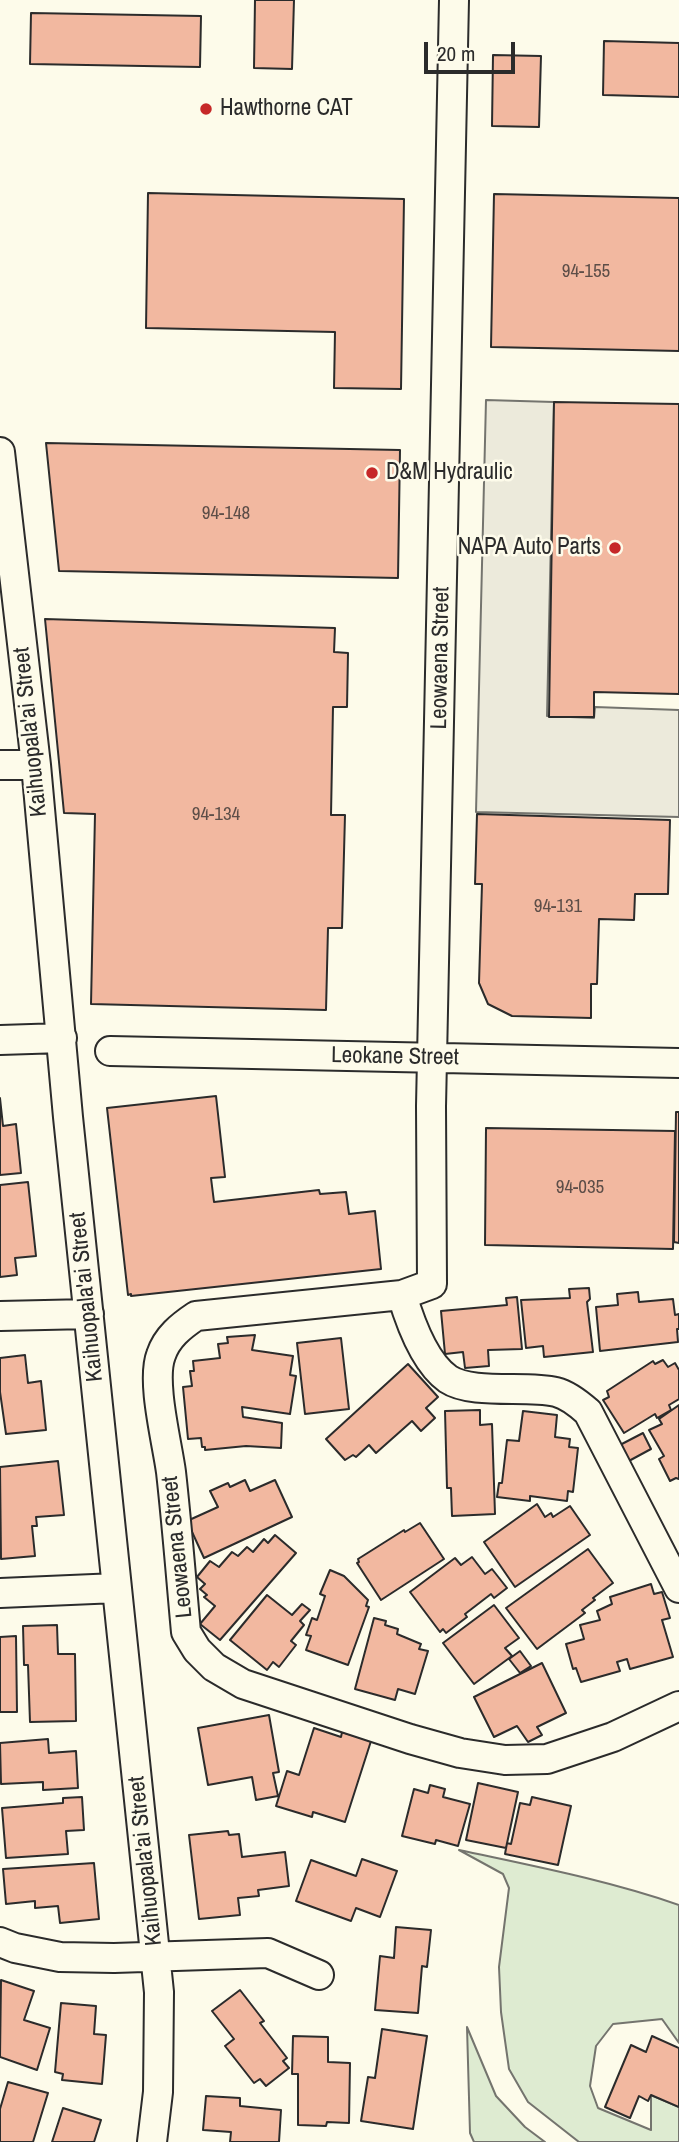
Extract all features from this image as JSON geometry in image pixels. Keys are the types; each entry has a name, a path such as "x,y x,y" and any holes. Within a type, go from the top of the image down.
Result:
{"street":[{"name":"Leowaena Street","path":"454,0 433,1058 432,1284 402,1295 196,1316 178,1328 168,1340 160,1357 158,1380 186,1632 197,1650 214,1667 243,1684 410,1739 460,1753 505,1760 547,1759 613,1737 679,1706"},
{"name":"Kaihuopala'ai Street","path":"0,452 2,489 36,765 68,1117 156,1956 160,2031 158,2092 152,2142"},
{"path":"0,765 36,765"},
{"path":"0,1040 62,1038"},
{"name":"Leokane Street","path":"110,1051 679,1063"},
{"path":"402,1295 411,1326 436,1368 450,1381 472,1387 558,1392 573,1399 588,1412 679,1588"},
{"path":"0,1316 89,1314"},
{"path":"0,1593 117,1588"},
{"path":"0,1942 15,1948 60,1957 268,1953 319,1975"}],"green space":[{"path":"459,1850 597,1881 679,1905 679,2043 662,2019 613,2024 596,2046 590,2086 598,2108 651,2130 651,2095 679,2107 679,2142 579,2142 528,2102 509,2069 501,2012 499,1967 509,1888 503,1874"},
{"path":"467,2027 496,2096 525,2127 545,2142 474,2142 470,2133"}],"shaded area":[{"path":"486,400 554,402 547,716 594,718 595,707 679,710 679,817 476,812"}],"building":[{"path":"255,0 294,0 292,69 254,68"},
{"path":"31,13 201,16 200,67 30,64"},
{"path":"604,41 679,43 679,97 603,95"},
{"path":"493,55 541,56 539,127 492,126"},
{"path":"148,193 404,199 401,389 334,388 335,332 146,328"},
{"path":"494,194 679,198 679,351 491,347"},
{"name":"NAPA Auto Parts","path":"554,402 679,404 679,694 594,692 594,717 549,717"},
{"path":"46,443 400,450 398,578 59,571"},
{"path":"45,619 335,628 334,652 348,653 347,707 333,707 331,815 345,815 342,928 328,928 326,1010 91,1004 95,814 64,813"},
{"path":"477,814 670,820 668,894 635,894 634,920 599,919 597,984 591,984 591,1018 512,1016 488,1004 479,983 482,884 475,884"},
{"path":"216,1096 225,1177 211,1178 214,1202 319,1190 320,1194 346,1192 349,1214 375,1211 381,1269 128,1295 107,1108"},
{"path":"0,1098 3,1126 16,1124 21,1173 0,1175"},
{"path":"676,1112 679,1112 679,1243 674,1242"},
{"path":"486,1128 675,1131 673,1249 485,1245"},
{"path":"28,1182 36,1256 15,1258 17,1275 0,1277 0,1185"},
{"path":"589,1288 590,1299 587,1302 593,1352 544,1357 543,1346 526,1348 521,1300 570,1298 569,1289"},
{"path":"638,1292 639,1302 673,1299 675,1315 679,1314 678,1342 600,1351 596,1307 618,1305 617,1294"},
{"path":"517,1297 522,1349 488,1350 489,1366 465,1368 463,1352 445,1354 441,1311 507,1305 506,1298"},
{"path":"255,1335 252,1350 293,1356 290,1375 296,1376 290,1414 242,1407 243,1417 282,1423 281,1448 246,1446 205,1450 201,1438 188,1439 183,1387 192,1386 190,1371 194,1371 193,1361 220,1358 218,1344 228,1343 227,1337"},
{"path":"341,1338 349,1409 305,1414 297,1343"},
{"path":"25,1355 28,1383 41,1381 46,1430 6,1434 0,1392 0,1358"},
{"path":"663,1360 668,1367 675,1363 679,1370 679,1399 669,1405 671,1410 657,1418 655,1414 624,1433 603,1400 609,1397 607,1391 653,1361 655,1364"},
{"path":"408,1364 438,1397 426,1408 435,1418 421,1431 412,1421 376,1453 369,1445 356,1457 353,1455 345,1460 326,1439"},
{"path":"679,1405 679,1479 670,1481 659,1459 664,1456 649,1430 662,1424 659,1419"},
{"path":"480,1410 480,1425 492,1424 495,1514 452,1516 451,1488 447,1488 445,1411"},
{"path":"523,1411 557,1415 555,1437 570,1439 569,1447 578,1448 573,1492 568,1491 567,1501 530,1496 530,1501 497,1497 499,1483 502,1483 507,1440 519,1441"},
{"path":"643,1433 651,1449 627,1462 618,1446"},
{"path":"58,1461 64,1515 36,1517 37,1526 32,1526 35,1556 1,1559 0,1467"},
{"path":"245,1480 250,1491 275,1480 292,1517 204,1558 187,1521 218,1507 210,1491 228,1483 230,1487"},
{"path":"537,1504 545,1517 551,1513 553,1517 570,1506 590,1535 515,1587 484,1542"},
{"path":"420,1523 444,1559 381,1600 357,1563 358,1559"},
{"path":"275,1535 296,1553 220,1640 200,1624 215,1606 204,1597 207,1595 200,1589 205,1584 197,1577 210,1561 219,1567 232,1552 238,1556 247,1547 253,1552 264,1539 268,1543"},
{"path":"588,1549 613,1583 593,1598 595,1600 582,1610 585,1613 537,1649 506,1608"},
{"path":"472,1557 485,1574 492,1569 507,1588 494,1598 491,1594 446,1633 443,1629 440,1632 410,1592 455,1558 461,1565"},
{"path":"330,1570 344,1576 368,1600 366,1606 369,1607 348,1665 306,1650 311,1636 306,1635 312,1618 317,1620 325,1596 320,1594"},
{"path":"651,1584 654,1594 662,1592 670,1618 662,1620 673,1657 630,1669 627,1659 617,1662 620,1671 581,1682 576,1668 573,1669 566,1644 584,1639 580,1625 600,1620 597,1611 612,1604 610,1597"},
{"path":"267,1595 292,1615 302,1604 310,1610 300,1621 304,1625 291,1641 296,1645 279,1667 273,1662 267,1670 230,1640"},
{"path":"494,1605 519,1638 505,1648 512,1656 474,1684 443,1643"},
{"path":"374,1618 386,1621 385,1625 398,1629 397,1634 421,1644 419,1649 428,1651 415,1694 398,1689 395,1700 355,1689"},
{"path":"57,1625 58,1654 75,1654 76,1721 30,1722 28,1665 24,1665 23,1626"},
{"path":"16,1636 17,1712 0,1712 0,1637"},
{"path":"520,1651 531,1666 520,1673 509,1659"},
{"path":"542,1663 566,1713 537,1727 542,1735 528,1742 517,1726 494,1737 474,1697"},
{"path":"269,1715 279,1772 273,1773 278,1796 256,1800 252,1777 208,1785 198,1728"},
{"path":"314,1728 341,1737 342,1732 371,1741 345,1822 313,1812 312,1817 276,1806 287,1771 299,1775"},
{"path":"48,1739 49,1753 76,1751 78,1788 43,1790 43,1782 1,1784 0,1743"},
{"path":"478,1783 518,1792 506,1848 466,1840"},
{"path":"430,1785 445,1789 443,1797 470,1804 458,1846 402,1836 414,1789 428,1793"},
{"path":"82,1797 84,1830 66,1831 68,1854 6,1858 2,1808 63,1803 63,1798"},
{"path":"532,1797 571,1806 558,1865 505,1854 507,1843 511,1844 520,1803 530,1805"},
{"path":"228,1831 229,1835 239,1834 242,1857 285,1852 289,1886 258,1890 259,1896 238,1898 240,1915 199,1919 189,1835"},
{"path":"362,1859 397,1871 380,1917 356,1908 351,1921 296,1901 311,1860 356,1876"},
{"path":"94,1863 99,1919 60,1923 58,1906 35,1908 35,1901 6,1904 3,1869"},
{"path":"396,1927 431,1930 427,1967 422,1966 418,2013 375,2010 380,1956 394,1958"},
{"path":"1,1980 34,1991 24,2020 50,2028 37,2070 0,2057"},
{"path":"240,1990 264,2021 260,2023 287,2058 283,2061 289,2068 266,2086 260,2079 254,2083 225,2046 234,2039 212,2011"},
{"path":"61,2003 96,2006 94,2034 106,2035 102,2084 62,2080 63,2074 55,2072"},
{"path":"382,2029 427,2036 413,2129 361,2121 368,2077 375,2078"},
{"path":"293,2036 328,2037 328,2062 350,2063 349,2123 298,2125 298,2074 292,2074"},
{"path":"652,2036 679,2048 679,2107 651,2095 648,2101 639,2096 630,2118 605,2107 631,2045 646,2052"},
{"path":"8,2082 48,2093 33,2142 0,2142 0,2109"},
{"path":"206,2096 240,2098 240,2106 281,2110 279,2142 230,2142 231,2132 203,2130"},
{"path":"63,2108 101,2120 94,2142 52,2142"}],"place":[{"name":"Hawthorne CAT","path":"206,109"},
{"name":"D&M Hydraulic","path":"372,473"},
{"name":"NAPA Auto Parts","path":"615,548"}]}
